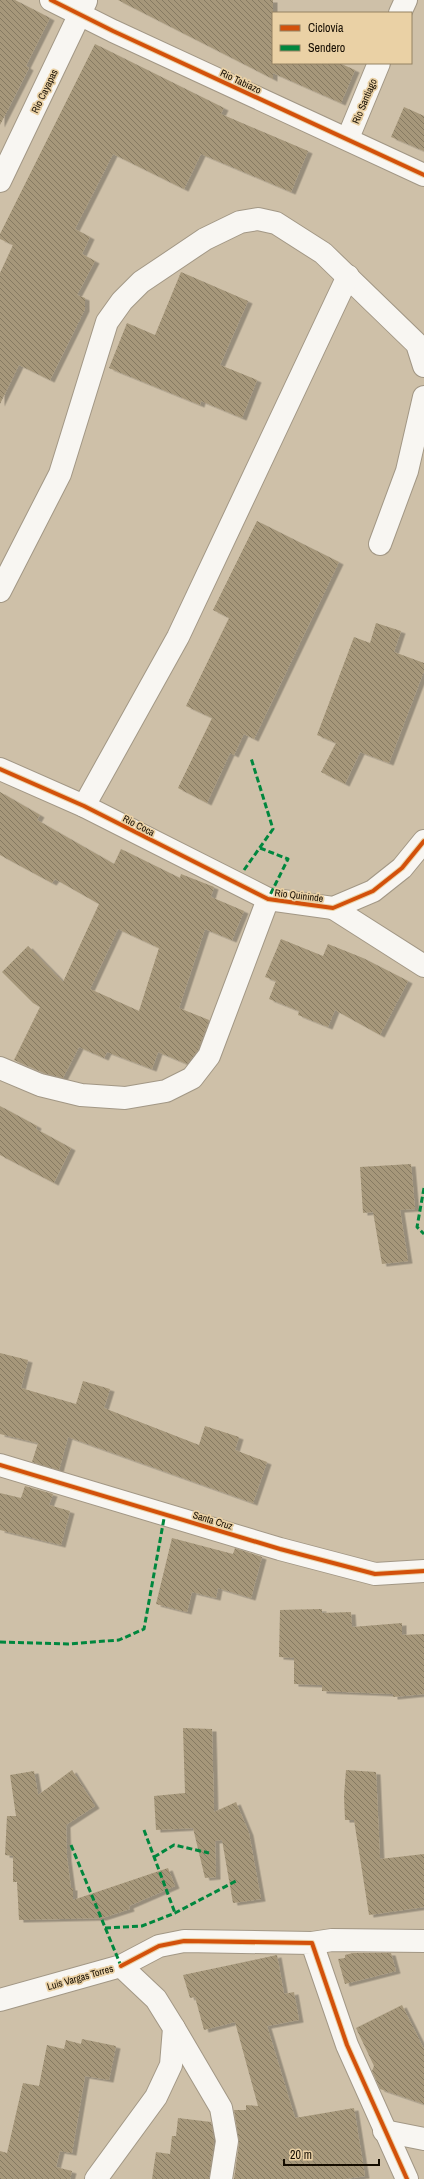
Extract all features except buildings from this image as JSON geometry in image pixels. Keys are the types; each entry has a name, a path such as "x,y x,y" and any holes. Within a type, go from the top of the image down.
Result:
{"street":[{"name":"Rio Tabiazo","path":"51,0 84,7 113,31 348,138 424,175"},
{"path":"400,12 406,0"},
{"name":"Rio Cayapas","path":"0,181 84,7"},
{"name":"Rio Santiago","path":"348,138 379,64"},
{"path":"0,591 60,474 107,322 122,301 141,282 205,239 240,222 258,219 276,223 310,243 348,276 417,344 424,366"},
{"path":"84,806 178,637 348,276"},
{"path":"380,544 407,471 424,397"},
{"name":"Rio Coca","path":"0,769 84,806 268,899"},
{"name":"Rio Quininde","path":"0,1068 40,1085 81,1095 125,1098 166,1091 192,1078 209,1056 268,899 333,908 373,891 402,868 424,841"},
{"path":"333,908 424,966"},
{"name":"Santa Cruz","path":"0,1465 280,1549 375,1574 424,1571"},
{"path":"121,1966 159,1946 184,1941 424,1941"},
{"path":"312,1942 347,2045 384,2131 407,2179"},
{"name":"Luis Vargas Torres","path":"0,2000 121,1966 156,1999 221,2108 227,2141 221,2179"},
{"path":"96,2179 156,2096 170,2065 174,2028"},
{"path":"384,2131 424,2139"}],"marked path":[{"path":"244,870 273,829 251,758"},
{"path":"260,848 288,859 268,899"},
{"path":"424,1188 417,1227 424,1234"},
{"path":"0,1642 68,1644 119,1640 144,1629 165,1513"},
{"path":"144,1830 175,1913"},
{"path":"71,1845 121,1966"},
{"path":"154,1857 174,1845 209,1853"},
{"path":"105,1928 142,1926 175,1913 236,1881"}],"cycle path":[{"path":"51,0 113,31 424,175"},
{"path":"0,769 84,806 268,899 333,908 373,891 402,868 424,841"},
{"path":"0,1465 280,1549 375,1574 424,1571"},
{"path":"121,1966 159,1946 184,1941 312,1943 347,2045 407,2179"}]}
